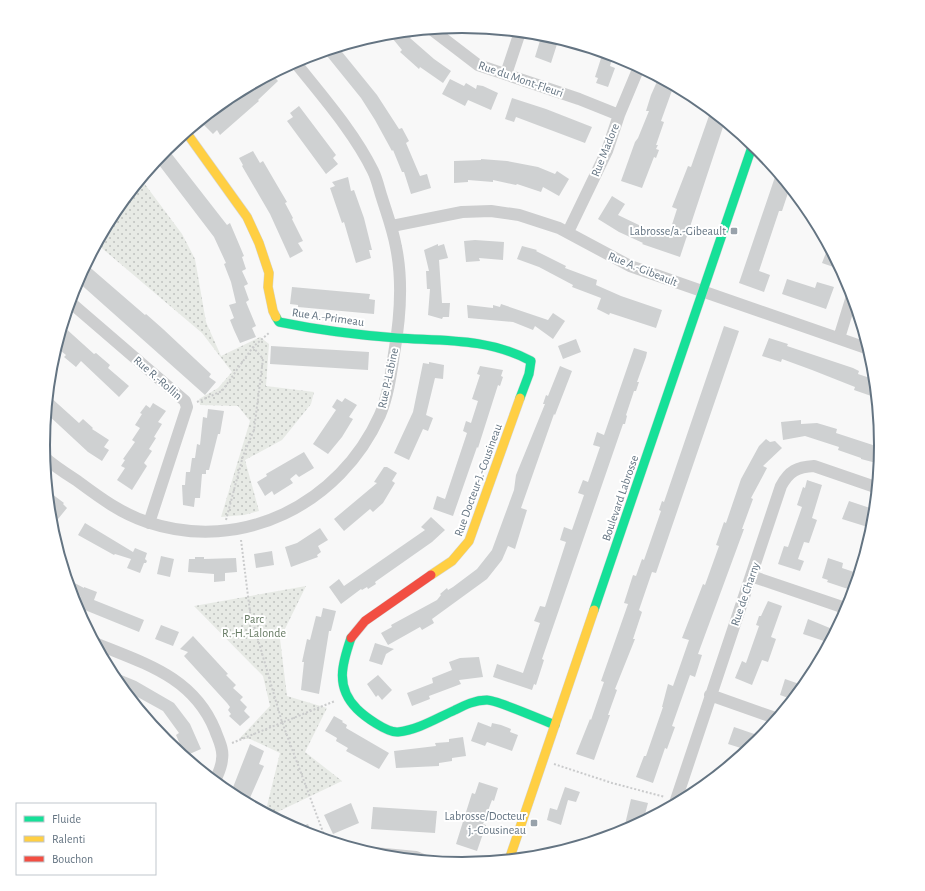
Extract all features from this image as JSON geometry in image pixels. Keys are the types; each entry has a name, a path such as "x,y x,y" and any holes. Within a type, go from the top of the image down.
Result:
{"street":[{"name":"Rue du Mont-Fleuri","path":"437,34 478,65 579,98 619,115"},
{"path":"506,74 518,37"},
{"name":"Rue P.-Labine","path":"51,463 119,511 149,523 208,533 223,532 239,530 274,519 300,506 323,491 351,464 367,439 380,414 390,379 397,338 400,289 397,249 392,226 374,172 354,140 299,67"},
{"name":"Rue Madore","path":"568,232 607,151 619,115 637,72"},
{"name":"Rue A.-Primeau","path":"189,137 247,217 259,243 268,272 268,287 273,311 280,322 307,328 397,338"},
{"name":"Boulevard Labrosse","path":"512,854 751,151"},
{"name":"Rue A.-Gibeault","path":"392,226 462,212 491,211 519,215 568,232 630,266 863,346"},
{"path":"839,338 850,304"},
{"name":"Rue R.-Rollin","path":"75,306 184,401 187,407 149,523"},
{"name":"Rue Docteur-J.-Cousineau","path":"397,338 463,341 502,347 521,354 531,361 529,374 469,541 452,561 365,621 352,636 342,668 341,680 346,696 360,712 377,724 397,732 422,725 472,702 488,700 555,725"},
{"name":"Rue de Charny","path":"677,798 781,486 787,476 793,470 802,467 814,466 872,486"},
{"path":"751,576 842,607"},
{"path":"102,646 164,671 198,699 213,725 222,747 222,759 217,777"},
{"path":"710,695 773,717"}],"path":[{"path":"187,407 222,390 253,347 280,322"},
{"path":"223,532 243,456 254,430 263,359 253,347"},
{"path":"241,540 250,612 282,722 324,834"},
{"path":"222,747 346,696"},
{"path":"544,760 671,802"}],"green space":[{"path":"144,183 182,234 195,259 206,322 221,356 260,337 269,344 266,386 314,392 311,404 282,440 245,460 259,511 244,515 221,517 250,421 238,406 200,405 199,399 218,388 232,372 202,333 101,247 120,216"},
{"name":"Parc R.-H.-Lalonde","path":"306,586 280,639 287,696 327,708 305,752 342,781 276,813 266,808 280,753 250,739 239,739 270,706 263,676 194,606"}],"building":[{"path":"411,37 410,38 434,59 451,71 443,83 420,67 419,69 400,52 402,50 393,39"},
{"path":"540,41 557,44 551,63 535,57"},
{"path":"342,51 377,95 399,129 402,128 409,141 406,143 420,176 427,174 431,188 411,194 404,172 402,172 393,150 392,151 361,98 327,56"},
{"path":"601,57 611,61 610,66 615,68 608,87 596,83 598,78 595,77"},
{"path":"276,78 278,81 258,100 259,101 220,135 217,130 213,134 203,124 211,118 256,88"},
{"path":"450,79 464,86 466,83 476,89 477,85 483,86 498,93 491,110 468,100 465,106 442,94"},
{"path":"657,82 672,90 661,121 664,122 656,145 658,145 656,149 659,150 656,158 654,157 642,188 621,181 635,142 649,111 646,111"},
{"path":"512,98 546,109 592,127 585,143 516,117 514,122 505,119"},
{"path":"299,106 336,155 333,158 338,164 326,174 287,121 293,117 290,113"},
{"path":"709,115 723,126 680,257 642,244 643,243 619,232 598,219 612,196 625,204 618,215 643,227 642,228 668,237 677,209 672,207 688,166 691,167"},
{"path":"253,151 260,163 263,161 287,202 285,203 303,241 298,243 303,251 290,258 270,214 242,166 243,165 239,158"},
{"path":"171,154 227,225 230,223 244,256 242,257 246,269 242,271 248,284 244,286 249,300 246,302 256,326 252,328 256,337 240,343 230,320 234,318 229,305 236,303 231,282 224,264 226,263 214,237 160,166"},
{"path":"481,159 507,161 538,167 555,174 557,171 569,179 559,196 543,187 541,192 517,184 493,180 493,182 468,180 468,182 454,183 454,161"},
{"path":"348,177 351,191 354,190 364,218 372,250 369,250 371,258 356,263 344,222 342,223 330,188 335,186 332,182"},
{"path":"775,177 788,192 782,211 779,211 759,271 770,275 764,292 739,283"},
{"path":"475,240 504,242 503,260 479,258 480,261 466,262 464,241"},
{"path":"438,244 438,246 444,244 448,258 439,260 442,303 450,303 449,317 443,317 442,319 428,315 430,289 427,289 426,271 429,271 424,250"},
{"path":"522,246 537,250 536,251 566,266 565,268 597,280 596,285 621,296 662,310 656,328 610,313 609,315 597,309 601,298 572,287 573,285 539,267 517,259"},
{"path":"826,252 834,267 822,263"},
{"path":"91,268 145,315 146,314 211,374 209,377 216,382 205,395 82,286"},
{"path":"787,279 815,288 817,282 834,287 826,309 782,294"},
{"path":"292,287 370,294 369,299 375,300 374,314 298,307 298,305 290,304"},
{"path":"501,304 548,320 553,313 565,321 553,339 535,326 533,330 513,322 468,318 467,305 493,308 493,305 500,307"},
{"path":"724,326 739,331 656,573 652,572 639,610 642,612 633,639 635,639 615,689 617,690 608,715 610,715 594,760 576,754 590,719 591,720 604,682 601,681 628,604 624,603 633,575 636,576 642,559 644,560 661,511 659,510 662,501 664,502"},
{"path":"67,330 94,354 96,353 110,365 108,368 129,386 119,397 81,361 76,367 64,357 66,355 61,351"},
{"path":"769,338 788,344 787,346 859,371 858,374 869,378 871,396 854,390 855,387 782,359 781,362 762,356"},
{"path":"576,339 581,352 563,359 558,346"},
{"path":"271,346 369,352 368,370 270,364"},
{"path":"634,348 647,352 637,382 639,382 636,391 634,391 626,415 625,424 623,424 542,659 544,660 536,685 534,684 532,690 493,677 497,664 523,673 540,623 534,621 540,606 545,607 566,542 560,540 564,527 572,530 584,495 578,493 583,480 588,482 600,447 593,445 597,432 604,435"},
{"path":"429,362 444,365 443,379 435,378 426,415 433,418 428,431 423,429 409,460 394,453 413,412 423,363 429,364"},
{"path":"480,366 503,370 501,376 503,377 500,386 498,385 478,448 477,447 453,516 433,509 437,496 445,499 467,433 463,431 466,421 471,423 478,401 472,399 480,375 477,374"},
{"path":"560,366 572,371 555,415 554,414 521,508 527,510 515,549 508,546 502,560 487,579 432,619 434,623 422,630 420,627 388,645 381,633 392,627 391,625 437,600 441,595 440,594 447,588 448,590 453,587 477,569 492,550 514,490 516,475 545,404 543,404 546,395 548,396"},
{"path":"345,398 357,405 349,417 353,419 342,437 328,454 313,444 336,410 332,407 337,399 342,402"},
{"path":"53,400 79,423 83,419 93,428 92,429 109,440 104,447 109,450 102,461 88,452 51,418"},
{"path":"153,403 166,411 158,422 162,424 149,449 152,451 144,463 147,466 132,490 117,480 125,468 121,466 125,460 123,459 135,442 132,440 140,428 135,425 142,414 140,413 146,405 150,408"},
{"path":"208,409 224,411 220,434 218,434 209,470 206,470 206,474 202,474 200,498 195,498 194,507 183,505 182,485 185,485 186,472 190,472 192,458 195,458 197,444 200,445 203,417 207,418"},
{"path":"801,420 801,424 817,423 837,429 836,433 875,446 874,463 838,450 839,447 805,436 783,440 781,422"},
{"path":"766,439 770,442 775,441 782,448 763,466 767,468 751,498 753,499 742,529 744,529 698,654 702,655 695,677 690,675 672,726 675,727 667,749 665,748 653,783 636,777 644,756 646,756 663,707 668,684 673,686 689,640 682,638 703,584 705,585 719,546 716,545 724,522 726,523 741,479 759,446"},
{"path":"304,452 314,468 299,477 296,474 290,479 293,483 274,495 272,491 265,496 257,482 267,476 266,474"},
{"path":"384,467 387,467 397,473 392,481 395,483 383,503 373,512 370,509 344,531 334,519 377,483 374,482"},
{"path":"807,480 822,485 812,518 817,520 809,543 804,542 798,559 804,561 800,571 778,564 784,546 788,547 802,507 797,505"},
{"path":"54,495 64,503 63,504 67,508 58,519"},
{"path":"849,501 870,508 867,527 842,519"},
{"path":"431,517 445,530 432,542 375,582 376,584 368,589 367,587 362,590 361,589 341,604 329,587 339,579 344,586 425,530 421,527"},
{"path":"85,523 133,552 135,548 147,553 145,559 147,561 144,563 140,573 127,568 131,559 115,554 114,555 78,535"},
{"path":"320,528 328,540 318,546 321,552 317,555 318,557 291,567 285,547 297,543"},
{"path":"272,551 274,565 256,568 254,554"},
{"path":"161,556 174,559 170,577 157,574"},
{"path":"195,557 204,557 204,559 236,558 237,572 225,573 225,581 214,582 214,574 188,572 189,559 195,559"},
{"path":"828,558 843,563 842,568 855,572 849,589 827,582 828,580 822,578"},
{"path":"74,583 97,592 94,600 144,620 139,632 84,610"},
{"path":"768,601 782,606 771,637 776,639 768,662 762,660 752,685 735,678 742,661 746,663 759,626 756,625 759,616 761,616"},
{"path":"323,608 336,611 331,631 329,631 319,694 301,690 304,662 302,662 307,639 310,640 316,616 321,617"},
{"path":"808,619 832,629 825,641 803,634"},
{"path":"161,625 179,632 173,646 155,639"},
{"path":"193,636 228,674 226,675 236,685 233,688 243,697 240,700 247,707 244,711 250,717 240,726 229,716 231,714 228,710 230,707 227,703 184,656 188,652 180,649"},
{"path":"375,643 394,649 386,654 382,665 369,661"},
{"path":"479,657 483,677 459,680 461,684 429,696 430,699 412,706 407,693 433,683 432,678 452,670 449,662 460,658"},
{"path":"120,674 136,681 174,703 190,724 201,749 189,754 181,746 176,735 179,733 163,711 134,695"},
{"path":"378,675 392,690 382,700 378,695 376,697 367,684"},
{"path":"785,679 799,684 789,698 780,695"},
{"path":"334,716 347,725 346,728 389,753 379,769 346,751 348,748 336,741 337,738 325,731"},
{"path":"478,722 491,727 492,723 511,729 510,732 518,735 512,751 487,742 485,746 471,741"},
{"path":"734,727 756,735 742,748 728,744"},
{"path":"463,737 466,756 452,758 452,761 439,763 439,766 396,768 394,751 436,746 435,743 449,742 449,739"},
{"path":"250,744 264,751 259,764 264,766 250,799 233,788"},
{"path":"479,782 498,788 494,801 492,800 483,824 486,825 477,851 456,844 472,793 475,794"},
{"path":"565,787 580,792 576,802 568,800 561,825 547,820 550,808 557,810"},
{"path":"631,799 648,803 645,815 625,825"},
{"path":"351,803 359,823 333,834 324,815"},
{"path":"373,807 437,811 435,833 371,829"},
{"path":"308,824 310,829 305,827 303,826"}],"traffic: fast":[{"path":"594,610 751,151"},
{"path":"276,317 279,322 323,330 382,337 466,342 499,348 531,361 529,374 520,398"},
{"path":"351,638 345,657 342,675 346,692 350,701 360,712 376,724 388,730 398,732 413,729 466,705 487,700 555,725"}],"traffic: slow":[{"path":"189,137 247,217 259,243 269,273 268,287 273,311 276,317"},
{"path":"431,575 452,561 469,541 520,398"},
{"path":"511,855 594,610"}],"traffic: jam":[{"path":"351,638 365,621 431,575"}],"place":[{"name":"Labrosse/a.-Gibeault","path":"734,231"},
{"name":"Labrosse/Docteur j.-Cousineau","path":"534,823"}]}
